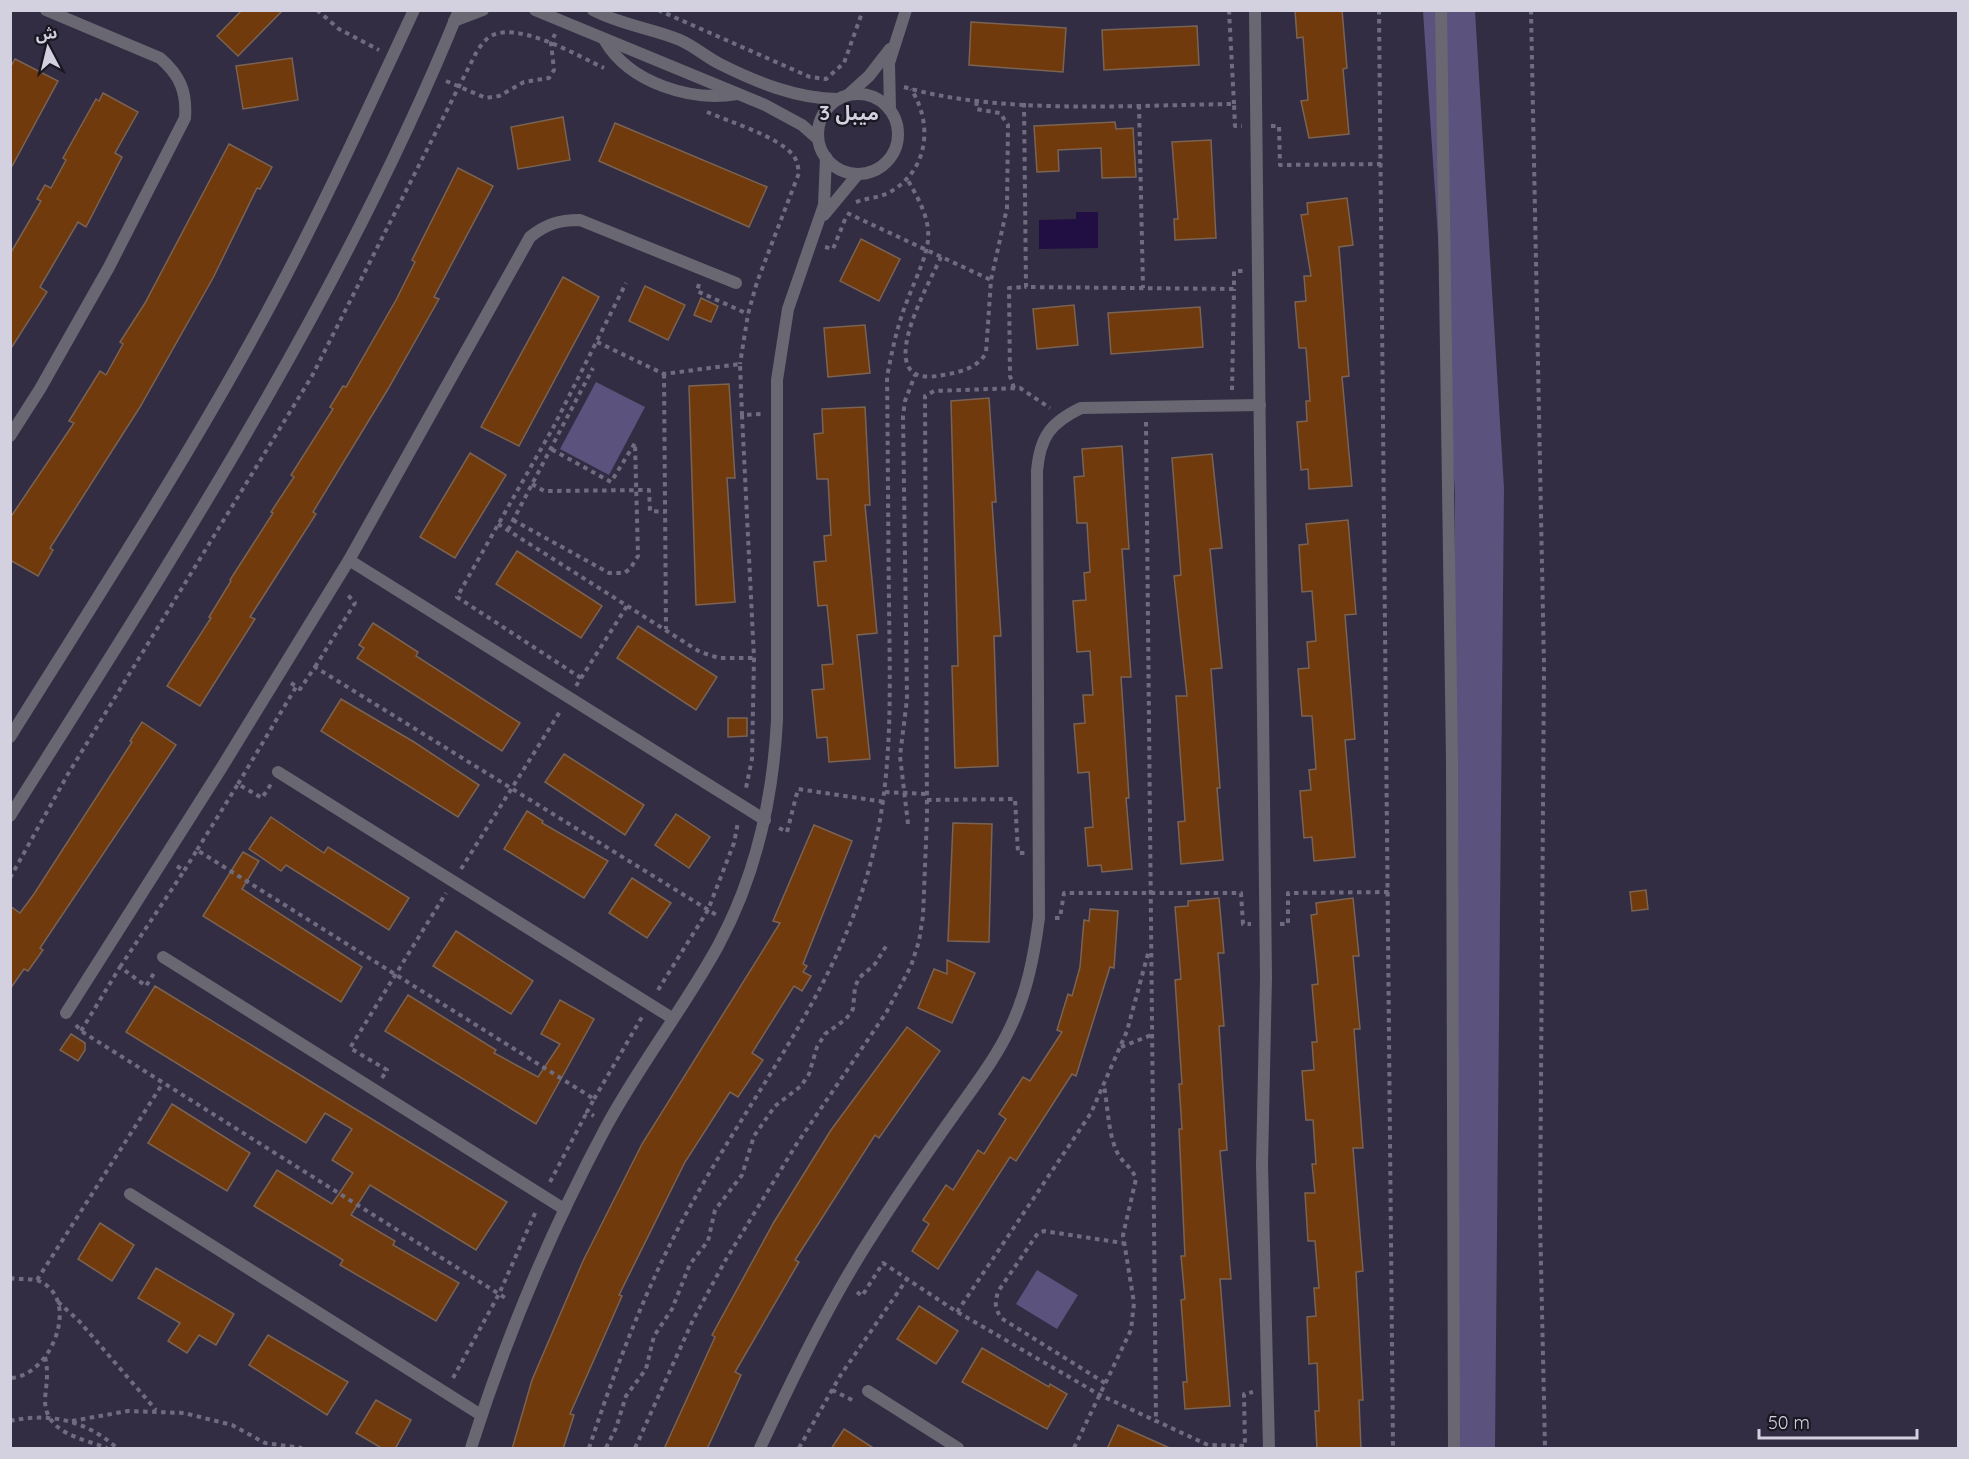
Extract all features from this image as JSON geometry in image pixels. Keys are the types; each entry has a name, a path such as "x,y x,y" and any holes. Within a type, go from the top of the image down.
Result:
{"street":[{"path":"10,436 40,389 114,257 185,118 186,101 182,84 173,69 160,58 46,10"},
{"path":"10,737 189,446 262,321 319,213 414,10"},
{"path":"10,816 257,417 337,270 457,16 483,10"},
{"path":"535,10 785,114 818,139"},
{"path":"593,10 624,24 682,41 725,66 802,97 867,95 876,98 890,110"},
{"path":"825,157 843,171 858,174 880,167 889,158 898,134 890,110 888,82 894,43 906,10"},
{"path":"1255,10 1265,924 1262,1165 1269,1449"},
{"path":"1441,10 1452,760 1455,1449"},
{"path":"605,40 625,66 669,88 712,97 738,94"},
{"path":"471,1449 481,1415 521,1308 564,1209 607,1125 672,1018 697,982 729,923 753,863 765,820 775,754 776,414 783,333 797,275 819,220 826,189 825,157 818,139 818,129 824,112 869,76 894,43"},
{"path":"819,220 858,174"},
{"path":"66,1013 336,582 530,237 544,226 561,220 580,220 736,283"},
{"path":"760,1449 811,1340 843,1284 908,1182 991,1063 1010,1028 1025,990 1035,952 1039,918 1037,471 1039,451 1048,432 1062,417 1081,408 1260,405"},
{"path":"349,560 765,820"},
{"path":"278,772 672,1018"},
{"path":"163,957 564,1209"},
{"path":"130,1194 481,1415"},
{"path":"868,1391 958,1449"}],"path":[{"path":"658,10 810,77 826,78 836,73 844,63 863,10"},
{"path":"1229,10 1235,126 1279,126 1280,165 1381,164"},
{"path":"1379,10 1393,1449"},
{"path":"1531,10 1544,666 1540,1219 1545,1449"},
{"path":"10,878 68,774 312,376 476,52 489,37 507,33 524,34 539,38 615,73"},
{"path":"888,82 977,99 1024,103 1234,104"},
{"path":"810,242 833,249 847,213 854,202 885,194 907,179 917,166 926,135 920,102 911,88"},
{"path":"941,257 907,339 904,354 907,366 915,375 927,379 971,368 980,362 986,353 991,280 1007,208 1008,126 1000,113 976,109 977,99"},
{"path":"1024,103 1026,287"},
{"path":"1139,105 1143,288"},
{"path":"700,110 775,142 791,152 797,160 800,172 764,259 748,314 740,364 742,415 776,414"},
{"path":"589,1449 641,1311 693,1200 814,1000 838,953 858,904 885,802 890,715 887,377 894,338 928,250 926,217 907,179"},
{"path":"847,213 991,280"},
{"path":"703,269 697,291 748,314"},
{"path":"1232,406 1234,271 1258,271"},
{"path":"581,678 457,597 554,426 626,283"},
{"path":"1014,388 1010,376 1009,288 1234,289"},
{"path":"597,342 664,374 740,364"},
{"path":"508,530 593,368"},
{"path":"664,374 666,630"},
{"path":"908,824 900,756 907,699 903,416 905,401 915,375"},
{"path":"635,1449 689,1330 725,1261 796,1145 872,1036 911,966 923,916 927,800 924,401 929,392 1014,388 1027,391 1062,417"},
{"path":"1146,406 1151,944 1154,1034 1156,1423"},
{"path":"513,520 609,573 624,573 635,563 638,556 635,443 611,482 551,449"},
{"path":"532,484 544,491 650,490 650,511 665,512"},
{"path":"498,524 700,652 719,658 777,657"},
{"path":"279,675 300,689 355,603 336,582"},
{"path":"374,1089 387,1071 350,1048 627,606"},
{"path":"315,667 729,923"},
{"path":"81,1031 184,871 296,687"},
{"path":"238,784 262,798 278,772"},
{"path":"765,820 787,832 798,789 885,802"},
{"path":"885,792 927,794"},
{"path":"927,800 1015,799 1018,853 1040,854"},
{"path":"197,850 594,1099 543,1196 499,1294 446,1392"},
{"path":"164,858 184,871"},
{"path":"1039,918 1060,918 1064,893 1241,892 1243,924 1288,924 1288,893 1389,892"},
{"path":"606,1449 612,1439 626,1396 646,1369 654,1336 672,1309 690,1264 708,1240 715,1210 742,1175 754,1136 775,1106 801,1086 809,1074 817,1047 825,1034 846,1019 853,1009 855,987 859,978 876,964 888,943"},
{"path":"957,1312 1091,1113 1121,1047 1151,944"},
{"path":"120,968 146,986 163,957"},
{"path":"66,1013 81,1031 521,1308"},
{"path":"1121,1047 1154,1034"},
{"path":"37,1280 163,1083"},
{"path":"1074,1449 1133,1321 1134,1303 1123,1243 1124,1227 1136,1179 1134,1171 1122,1160 1115,1147 1104,1086"},
{"path":"587,1112 607,1125"},
{"path":"1106,1383 1001,1318 996,1310 995,1300 999,1290 1038,1233 1044,1231 1123,1243"},
{"path":"843,1284 862,1296 884,1263 957,1312 1100,1395 1156,1423 1208,1445 1245,1446 1244,1394 1269,1390"},
{"path":"10,1278 37,1280 53,1292 59,1313 56,1337 45,1358 29,1372 10,1378"},
{"path":"799,1449 840,1376 907,1279"},
{"path":"57,1301 79,1321 156,1410"},
{"path":"45,1358 49,1372 45,1402 47,1416 60,1430 107,1449"},
{"path":"72,1421 128,1411 156,1410 212,1419 265,1443 302,1449"},
{"path":"10,1421 47,1416 72,1421 88,1427 117,1449"}],"shaded area":[{"path":"1423,11 1475,11 1504,488 1495,1448 1450,1448 1455,494"},
{"path":"1076,212 1098,212 1098,248 1039,249 1039,220 1076,219"},
{"path":"596,382 645,407 609,475 560,449"},
{"path":"1037,1270 1078,1295 1057,1329 1016,1304"}],"building":[{"path":"242,10 283,10 238,56 217,36"},
{"path":"1295,10 1342,10 1347,68 1343,69 1349,134 1309,138 1301,101 1308,100 1303,37 1297,38"},
{"path":"971,22 1066,28 1063,72 969,65"},
{"path":"1197,26 1199,65 1104,70 1102,30"},
{"path":"292,58 298,100 243,109 236,66"},
{"path":"15,59 58,81 10,170 10,68"},
{"path":"103,93 138,112 115,153 122,157 86,227 78,222 40,287 47,292 10,350 10,254 41,201 37,199 45,185 51,188 66,160 63,158 96,99 99,101"},
{"path":"563,117 570,160 518,169 511,127"},
{"path":"1115,122 1116,129 1133,128 1136,177 1102,178 1101,148 1058,150 1059,171 1037,172 1034,126"},
{"path":"615,123 767,187 749,227 599,161"},
{"path":"1211,140 1216,238 1175,240 1174,219 1178,219 1172,142"},
{"path":"229,144 272,167 260,189 257,188 213,278 140,407 50,548 53,550 38,576 10,560 10,518 74,423 69,421 100,371 106,375 123,344 120,342 145,303"},
{"path":"458,168 493,186 434,297 439,299 388,389 313,512 316,514 250,617 255,619 200,706 167,686 211,618 209,617 230,580 294,477 291,475 333,409 330,407 343,386 346,387 396,300 415,262 412,260"},
{"path":"1347,198 1353,245 1339,247 1349,376 1342,377 1352,486 1309,489 1308,469 1301,470 1297,422 1307,421 1306,401 1310,401 1306,348 1299,348 1295,302 1306,301 1304,276 1311,276 1301,215 1308,214 1307,203"},
{"path":"861,239 900,259 879,301 840,281"},
{"path":"563,277 599,297 519,446 481,427"},
{"path":"645,286 685,305 668,340 629,321"},
{"path":"701,298 718,306 711,322 694,315"},
{"path":"1074,305 1078,345 1037,349 1033,309"},
{"path":"1200,307 1203,347 1111,354 1108,313"},
{"path":"865,325 870,373 828,377 824,328"},
{"path":"729,384 735,478 727,478 735,602 696,605 689,386"},
{"path":"989,398 996,502 992,502 1001,636 994,636 998,766 955,768 952,666 958,666 951,401"},
{"path":"865,407 870,505 865,505 877,633 857,635 870,759 829,762 827,737 817,738 812,690 824,689 822,665 833,664 827,605 818,606 814,562 826,561 824,536 831,535 828,479 817,479 814,434 823,433 822,409"},
{"path":"1122,446 1129,549 1122,549 1131,677 1121,677 1129,798 1126,798 1132,869 1102,872 1101,865 1088,866 1085,828 1093,827 1089,772 1078,773 1074,724 1085,723 1083,695 1093,695 1090,651 1077,652 1073,601 1086,600 1084,573 1090,572 1087,523 1077,523 1074,477 1084,476 1082,449"},
{"path":"470,453 506,475 455,558 420,537"},
{"path":"1212,454 1222,548 1210,549 1222,668 1211,669 1223,860 1181,864 1178,822 1185,821 1176,696 1187,696 1174,576 1181,575 1172,458"},
{"path":"1348,520 1356,614 1345,615 1355,739 1345,740 1355,857 1314,861 1312,837 1304,838 1300,791 1311,790 1309,770 1316,769 1312,716 1302,716 1298,669 1309,668 1307,642 1316,641 1312,591 1302,592 1299,545 1308,544 1306,524"},
{"path":"517,551 602,606 581,638 496,584"},
{"path":"373,623 418,652 416,656 520,723 502,751 357,658 364,648 359,645"},
{"path":"638,626 717,677 696,710 617,658"},
{"path":"341,699 414,742 479,785 458,817 321,731"},
{"path":"728,718 747,718 747,736 728,737"},
{"path":"142,722 176,745 40,948 43,950 28,971 24,969 10,989 10,906 20,913 34,894 132,742 130,741"},
{"path":"564,754 644,805 625,835 545,782"},
{"path":"527,811 543,821 542,823 608,861 584,898 504,849"},
{"path":"676,814 710,837 689,868 655,845"},
{"path":"271,817 324,853 328,847 409,898 389,930 286,865 281,871 249,849"},
{"path":"953,823 992,824 989,942 948,941"},
{"path":"814,825 852,841 803,964 807,966 803,972 811,976 802,991 794,986 752,1053 763,1060 738,1097 730,1092 685,1162 619,1295 622,1296 570,1414 574,1415 563,1449 512,1449 532,1380 583,1261 642,1144 780,923 773,921"},
{"path":"243,852 259,861 242,889 362,967 341,1002 203,916"},
{"path":"632,878 671,903 647,938 609,913"},
{"path":"1646,890 1648,909 1632,911 1630,892"},
{"path":"1219,898 1224,953 1218,953 1224,1026 1219,1026 1227,1150 1220,1151 1231,1279 1220,1279 1230,1406 1185,1409 1183,1382 1187,1382 1181,1300 1185,1299 1181,1256 1185,1256 1179,1129 1182,1129 1179,1084 1182,1084 1175,980 1181,979 1175,907 1188,906 1188,901"},
{"path":"1353,898 1359,956 1353,956 1360,1029 1354,1029 1363,1148 1353,1148 1363,1271 1356,1272 1363,1400 1359,1400 1361,1449 1317,1449 1315,1411 1319,1411 1317,1363 1309,1364 1307,1317 1316,1316 1314,1288 1319,1288 1315,1241 1308,1241 1305,1193 1315,1193 1312,1164 1316,1164 1313,1120 1306,1120 1302,1071 1314,1070 1312,1042 1317,1042 1312,985 1318,984 1311,915 1317,914 1316,903"},
{"path":"1090,909 1118,911 1114,968 1110,967 1076,1076 1072,1074 1016,1161 1010,1157 938,1269 912,1251 929,1224 923,1220 946,1185 953,1190 978,1150 984,1154 1006,1119 999,1114 1023,1077 1030,1081 1062,1032 1057,1030 1068,994 1072,996 1080,967 1084,920 1089,921"},
{"path":"456,931 533,981 511,1014 433,966"},
{"path":"947,960 975,973 952,1023 918,1008 934,969 947,974"},
{"path":"155,986 507,1202 476,1250 370,1185 351,1215 395,1241 393,1245 459,1283 436,1321 340,1265 343,1260 254,1206 277,1170 332,1204 353,1173 332,1160 352,1129 325,1113 306,1143 126,1032"},
{"path":"408,995 496,1050 494,1053 538,1077 560,1044 541,1034 560,1000 594,1019 536,1124 385,1031"},
{"path":"907,1027 940,1051 879,1138 875,1135 795,1260 799,1262 735,1372 741,1375 707,1449 664,1449 715,1337 712,1335 774,1222 831,1130"},
{"path":"71,1034 85,1043 85,1050 78,1061 60,1050"},
{"path":"172,1104 250,1153 227,1191 148,1143"},
{"path":"100,1223 134,1245 112,1281 78,1259"},
{"path":"156,1268 234,1314 216,1345 199,1335 187,1353 168,1341 180,1323 138,1298"},
{"path":"919,1306 958,1331 936,1364 897,1339"},
{"path":"268,1335 348,1382 327,1415 249,1365"},
{"path":"982,1348 1049,1387 1050,1384 1067,1394 1047,1429 962,1382"},
{"path":"376,1400 411,1420 395,1449 383,1449 356,1433"},
{"path":"1118,1425 1172,1449 1107,1449"},
{"path":"844,1429 875,1449 831,1449"}],"district":[{"name":"ميبل 3","path":"849,113"}]}
